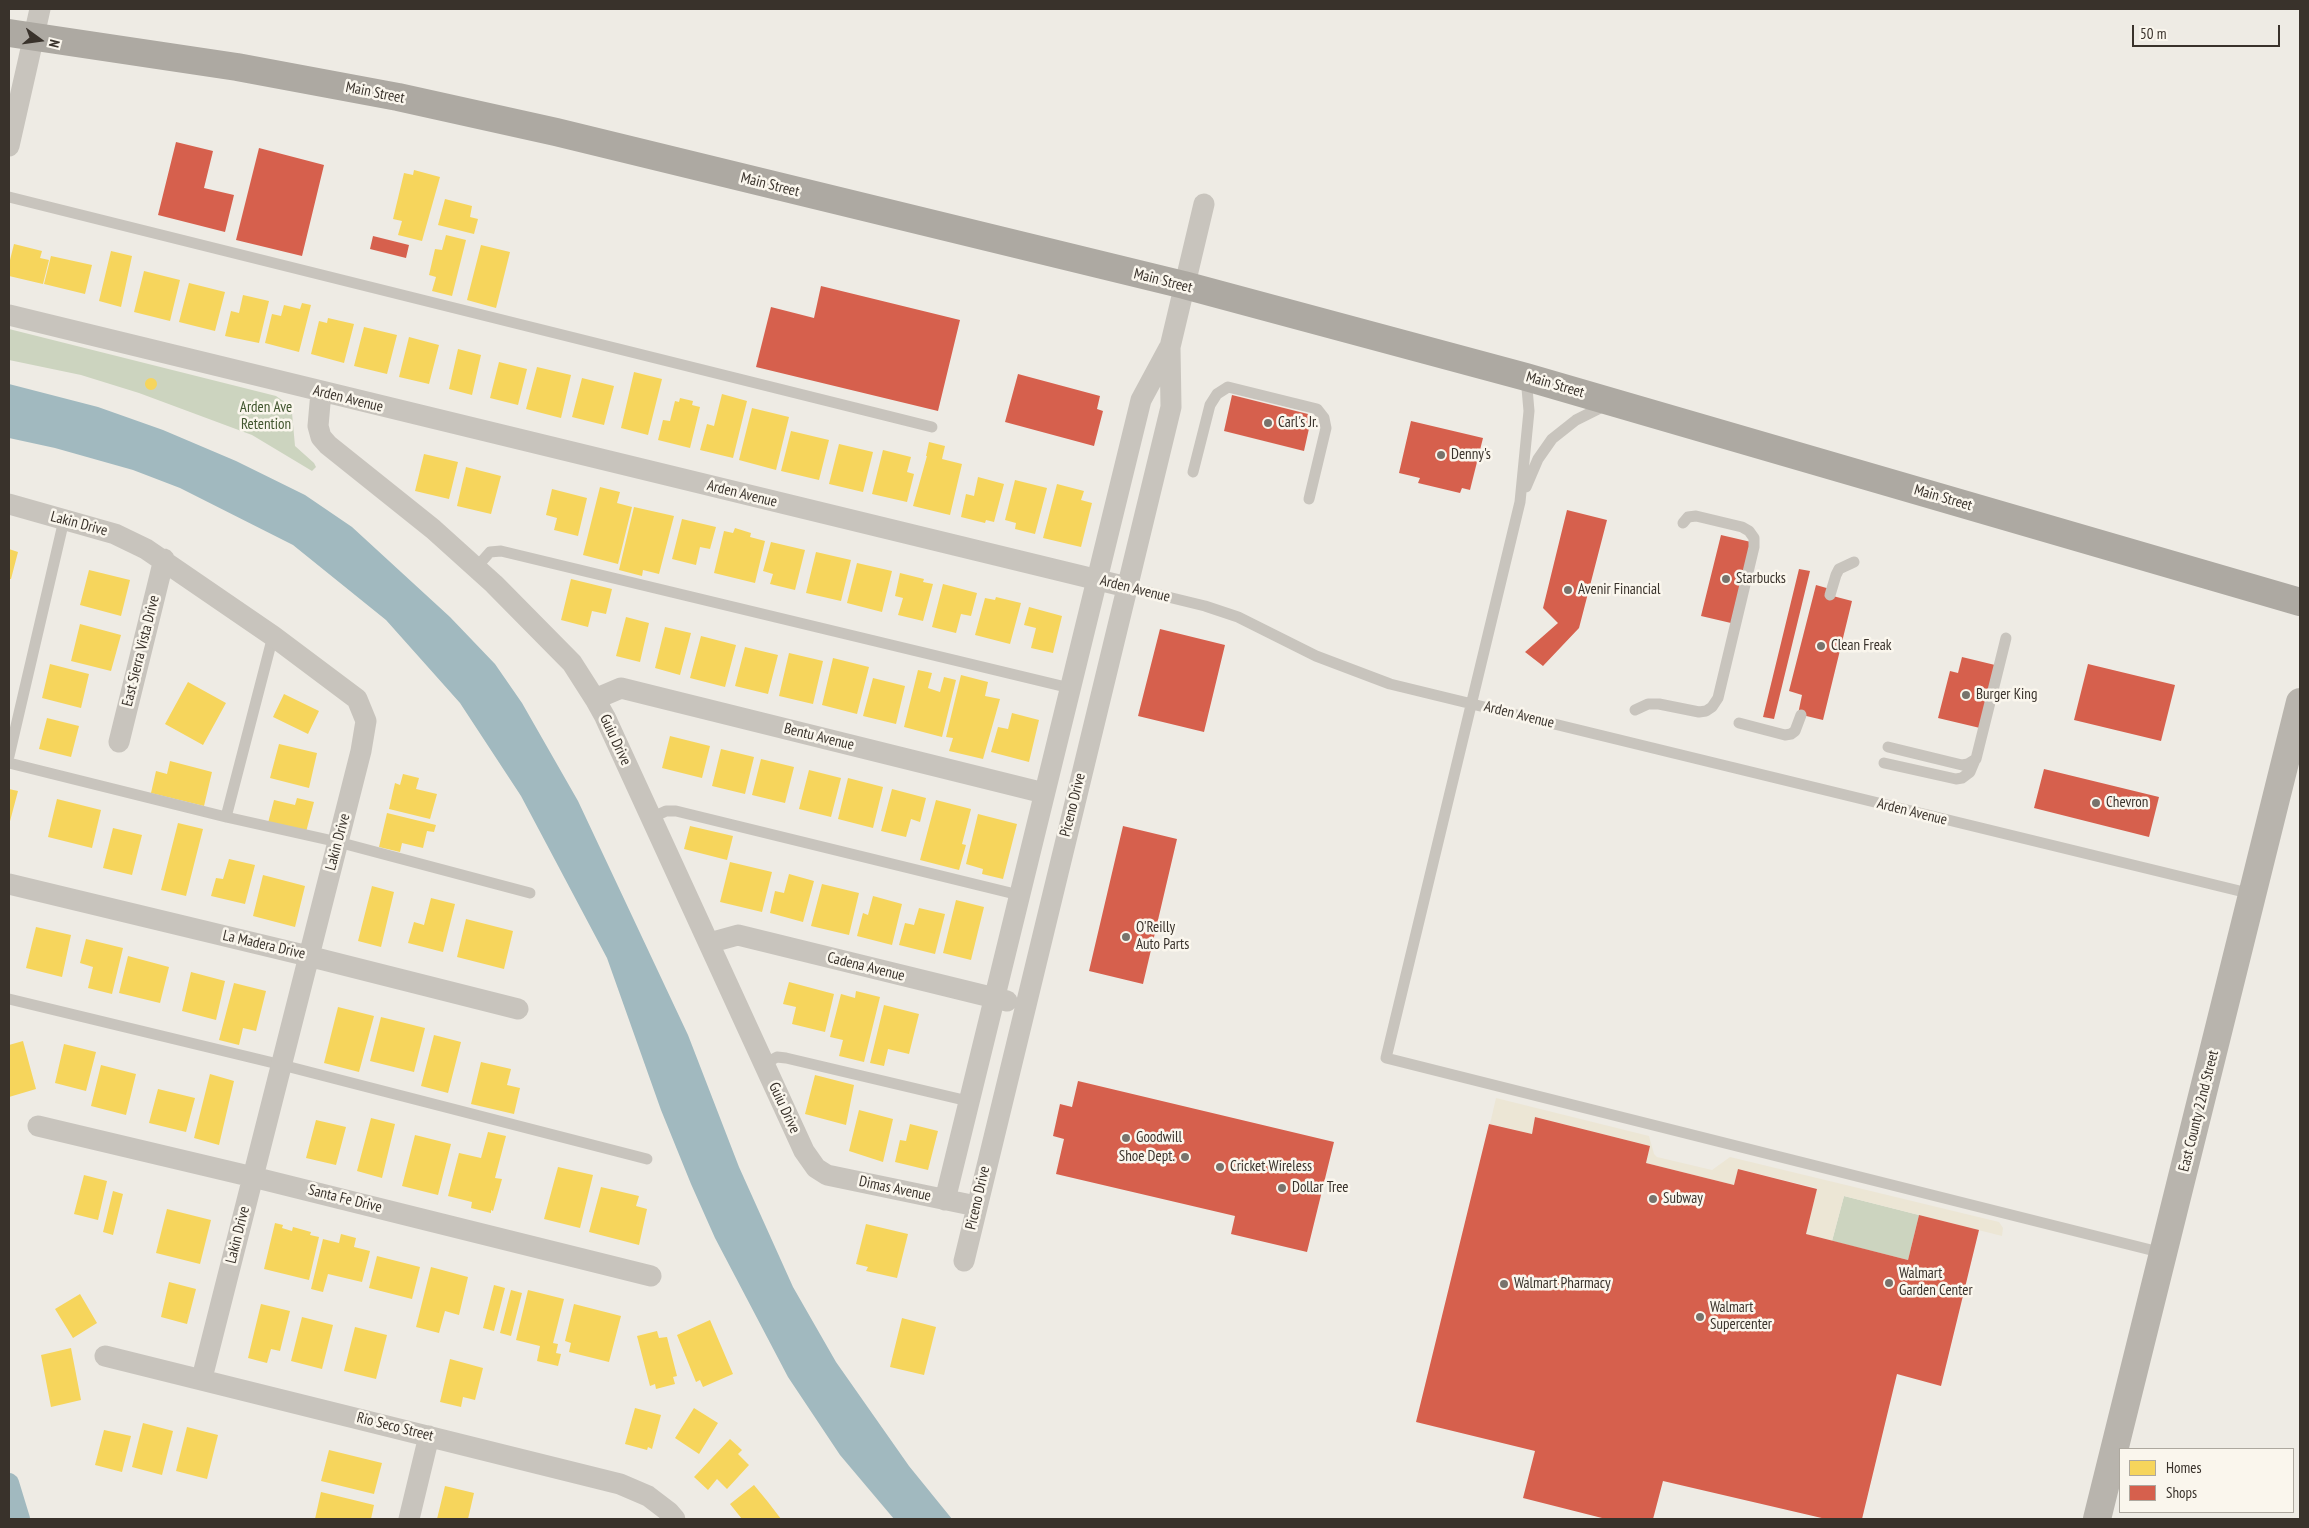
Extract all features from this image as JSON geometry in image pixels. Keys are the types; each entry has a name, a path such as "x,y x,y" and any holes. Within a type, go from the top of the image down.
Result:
{"highway":[{"name":"Main Street","path":"22,35 236,67 407,99 556,132 1184,285 1526,377 2300,602"}],"main road":[{"name":"East County 22nd Street","path":"2097,1519 2300,702"}],"street":[{"path":"9,146 22,35 40,9"},
{"name":"Piceno Drive","path":"964,1261 1024,1006 1171,407 1170,347 1204,204"},
{"name":"Arden Avenue","path":"9,315 1127,587"},
{"name":"Piceno Drive","path":"945,1200 1141,400 1170,347"},
{"name":"Guiu Drive","path":"321,392 318,426 321,437 328,445 433,530 532,620 572,663 595,699 605,717 804,1151 816,1168"},
{"name":"Lakin Drive","path":"9,504 115,534 164,560 274,636 357,699 366,721 361,751 202,1378"},
{"name":"East Sierra Vista Drive","path":"119,742 164,560"},
{"name":"Bentu Avenue","path":"595,699 621,688 1044,793"},
{"name":"La Madera Drive","path":"9,884 518,1009"},
{"name":"Cadena Avenue","path":"709,943 738,936 1024,1006"},
{"name":"Santa Fe Drive","path":"38,1126 253,1176 651,1276"},
{"name":"Dimas Avenue","path":"816,1168 827,1174 976,1206"},
{"name":"Rio Seco Street","path":"105,1356 202,1378 620,1484 648,1496 675,1519"},
{"path":"409,1519 429,1436"}],"lane":[{"path":"9,197 932,427"},
{"path":"1526,377 1529,411 1520,502 1386,1058 2164,1253"},
{"path":"1193,472 1210,405 1217,394 1228,387 1317,410 1324,418 1326,428 1309,500"},
{"path":"1520,502 1538,459 1552,439 1576,420 1613,402"},
{"path":"1635,710 1648,704 1659,704 1698,712 1706,711 1718,698 1754,547 1754,538 1749,531 1742,527 1696,516 1688,517 1683,523"},
{"path":"9,756 64,520"},
{"path":"476,568 490,552 501,551 1070,688"},
{"path":"1830,595 1840,569 1854,562"},
{"name":"Arden Avenue","path":"1127,587 1206,606 1238,617 1316,656 1372,678 2252,894"},
{"path":"226,818 274,636"},
{"path":"1884,763 1956,780 1970,772 1976,759 2006,638"},
{"path":"1739,723 1785,735 1795,731 1801,715"},
{"path":"1888,747 1962,765 1976,759"},
{"path":"9,763 226,818 338,842 530,893"},
{"path":"651,818 666,811 676,811 1019,895"},
{"path":"9,999 282,1065 647,1159"},
{"path":"764,1064 777,1057 786,1058 968,1101"}],"green space":[{"name":"Arden Ave Retention","path":"9,329 276,396 286,403 292,413 295,446 316,467 312,471 252,435 139,393 81,375 9,360"},
{"path":"1844,1196 1919,1215 1908,1260 1832,1241"}],"shaded area":[{"path":"1496,1098 1649,1136 1654,1154 1657,1157 1712,1170 1730,1157 1999,1222 2003,1228 2002,1236 1844,1196 1832,1241 1806,1234 1817,1188 1738,1169 1734,1185 1646,1163 1650,1146 1535,1117 1532,1134 1490,1124"}],"water":[{"path":"9,384 98,407 163,430 236,461 305,495 352,527 450,617 495,664 522,703 578,801 688,1035 739,1167 793,1287 836,1362 909,1466 952,1519 894,1519 840,1455 788,1377 715,1238 691,1184 661,1110 607,958 521,796 460,703 386,620 293,545 180,488 133,470 55,448 9,438"}],"building: Homes":[{"path":"414,170 440,177 422,241 398,235 402,221 393,219 404,173 413,175"},
{"path":"445,199 472,206 470,217 478,219 474,234 438,225"},
{"path":"446,235 466,240 452,296 432,291 436,277 429,275 435,249 442,250"},
{"path":"14,244 42,251 40,258 49,260 43,284 9,276 9,264"},
{"path":"481,245 510,252 496,308 467,300"},
{"path":"111,251 132,256 121,307 99,301"},
{"path":"51,256 92,265 85,294 44,284"},
{"path":"144,271 180,280 170,321 134,312"},
{"path":"189,283 225,292 215,331 179,322"},
{"path":"243,295 269,301 259,343 225,336 231,311 239,313"},
{"path":"302,303 311,305 299,352 265,343 272,314 281,316 284,305 300,309"},
{"path":"328,318 354,324 344,363 311,354 319,321 327,323"},
{"path":"364,327 397,335 387,374 354,366"},
{"path":"409,337 439,345 429,384 399,377"},
{"path":"458,349 481,355 472,395 449,389"},
{"path":"499,362 527,369 518,405 490,398"},
{"path":"537,367 571,375 561,418 526,409"},
{"path":"634,372 662,379 648,435 621,428"},
{"path":"151,378 157,384 151,390 145,384"},
{"path":"582,378 614,386 604,425 572,417"},
{"path":"722,394 747,401 733,458 700,450 707,424 714,426"},
{"path":"680,398 693,401 692,405 700,407 690,448 658,440 663,420 670,421 675,401 679,402"},
{"path":"752,408 789,417 776,470 739,460"},
{"path":"791,431 829,440 819,480 781,471"},
{"path":"929,442 945,446 942,459 962,464 950,515 913,506"},
{"path":"839,444 873,452 863,492 829,484"},
{"path":"883,450 911,457 907,472 914,474 907,502 872,494"},
{"path":"424,454 458,462 449,499 415,491"},
{"path":"466,467 501,476 491,514 457,506"},
{"path":"978,477 1004,484 994,522 986,520 985,523 961,517 966,494 974,496"},
{"path":"1015,480 1047,488 1035,534 1015,529 1016,523 1005,520"},
{"path":"1057,484 1084,491 1081,500 1092,503 1081,547 1043,538"},
{"path":"600,487 620,492 617,503 632,507 618,564 583,555"},
{"path":"552,489 587,498 578,536 554,530 557,518 546,515"},
{"path":"634,507 674,516 659,574 643,570 642,576 619,570"},
{"path":"682,519 716,527 710,549 700,547 696,565 672,559"},
{"path":"735,528 751,533 750,537 765,541 755,583 714,573 724,531 733,533"},
{"path":"771,542 805,550 795,590 770,584 773,574 763,571"},
{"path":"9,549 18,552 11,579 9,579"},
{"path":"816,552 851,560 841,601 806,593"},
{"path":"857,563 892,571 882,612 847,603"},
{"path":"89,570 130,580 121,616 80,605"},
{"path":"900,573 924,579 923,582 933,584 923,621 898,615 903,598 895,596"},
{"path":"571,579 612,589 606,614 592,611 588,627 561,620"},
{"path":"943,584 977,593 971,616 961,614 956,633 932,627"},
{"path":"996,597 1021,603 1010,644 975,635 985,598 995,600"},
{"path":"1029,607 1062,616 1053,653 1031,648 1036,628 1024,625"},
{"path":"626,617 649,623 640,662 616,656"},
{"path":"80,624 121,635 111,671 71,661"},
{"path":"665,627 691,633 680,675 655,668"},
{"path":"701,636 736,645 725,687 690,678"},
{"path":"745,647 778,655 768,694 735,686"},
{"path":"789,653 823,661 813,704 779,696"},
{"path":"833,658 869,667 857,714 822,705"},
{"path":"50,664 89,674 81,708 42,698"},
{"path":"918,670 932,673 928,688 940,692 944,677 956,680 942,737 904,727"},
{"path":"961,675 988,682 985,696 1000,699 983,759 949,751 953,738 946,737"},
{"path":"873,678 905,686 896,724 863,716"},
{"path":"188,682 226,703 203,745 165,724"},
{"path":"284,694 319,711 308,734 273,717"},
{"path":"1012,713 1039,720 1029,762 991,752 998,727 1008,729"},
{"path":"47,718 79,726 71,757 39,749"},
{"path":"670,736 710,746 702,778 662,768"},
{"path":"279,744 317,753 309,788 270,778"},
{"path":"721,749 754,757 745,794 712,786"},
{"path":"761,759 794,767 785,803 752,795"},
{"path":"170,761 212,772 204,806 151,793 156,771 167,774"},
{"path":"809,770 841,778 831,817 799,809"},
{"path":"403,774 419,778 416,789 437,794 430,819 389,809 395,783 400,785"},
{"path":"848,778 883,787 873,828 838,819"},
{"path":"9,789 18,791 9,825"},
{"path":"892,789 926,798 920,822 911,819 906,837 881,831"},
{"path":"297,798 314,802 306,832 268,823 274,800 295,805"},
{"path":"57,799 101,810 92,848 48,837"},
{"path":"936,800 971,809 962,844 966,845 959,870 920,860"},
{"path":"387,813 436,825 434,832 427,831 423,848 402,843 400,852 379,847"},
{"path":"978,814 1017,824 1003,879 982,874 983,869 966,864"},
{"path":"178,823 203,829 186,896 161,890"},
{"path":"690,826 733,836 727,860 684,849"},
{"path":"113,828 142,835 132,875 103,868"},
{"path":"229,859 255,865 245,904 211,896 216,878 223,879"},
{"path":"730,862 772,872 762,912 720,902"},
{"path":"789,874 814,881 803,922 770,913 775,891 784,893"},
{"path":"263,875 305,886 295,927 253,916"},
{"path":"822,884 859,893 849,935 811,926"},
{"path":"372,886 394,892 381,947 358,941"},
{"path":"873,896 902,904 892,945 857,936 863,913 868,915"},
{"path":"431,898 455,904 443,952 408,943 414,922 424,925"},
{"path":"956,900 984,907 971,960 943,953"},
{"path":"919,908 945,914 935,954 899,945 905,923 914,925"},
{"path":"466,919 513,931 504,969 457,957"},
{"path":"36,927 71,935 62,977 26,968"},
{"path":"86,939 123,948 112,994 88,988 93,967 80,963"},
{"path":"128,956 169,967 160,1003 119,993"},
{"path":"191,972 225,981 216,1020 182,1011"},
{"path":"789,982 834,994 825,1032 792,1024 796,1007 783,1004"},
{"path":"234,983 266,991 256,1031 243,1028 239,1045 219,1040"},
{"path":"856,991 880,997 864,1062 839,1056 843,1040 830,1037 841,994 855,998"},
{"path":"884,1005 919,1014 909,1054 888,1049 884,1066 870,1063"},
{"path":"338,1007 374,1016 359,1072 324,1063"},
{"path":"381,1017 425,1028 414,1072 370,1061"},
{"path":"434,1035 461,1042 448,1093 421,1086"},
{"path":"23,1041 36,1089 9,1097 9,1045"},
{"path":"64,1044 96,1052 86,1091 55,1083"},
{"path":"481,1062 511,1069 507,1085 520,1088 514,1114 471,1104"},
{"path":"101,1065 136,1074 126,1115 91,1106"},
{"path":"210,1074 234,1081 219,1145 194,1138"},
{"path":"815,1075 854,1085 846,1125 805,1114"},
{"path":"158,1089 195,1098 186,1132 149,1123"},
{"path":"859,1110 893,1119 883,1162 849,1151"},
{"path":"371,1118 395,1124 382,1178 357,1171"},
{"path":"316,1120 346,1127 336,1165 306,1158"},
{"path":"910,1124 938,1131 928,1170 895,1162 900,1140 906,1141"},
{"path":"488,1132 506,1136 495,1178 502,1179 491,1213 471,1208 472,1202 448,1196 459,1153 481,1158"},
{"path":"415,1135 451,1144 438,1195 402,1186"},
{"path":"558,1167 593,1175 580,1228 544,1219"},
{"path":"84,1175 107,1181 98,1220 74,1214"},
{"path":"601,1187 639,1196 636,1206 647,1209 639,1245 589,1232"},
{"path":"113,1191 123,1194 113,1235 103,1232"},
{"path":"167,1209 211,1220 200,1264 156,1253"},
{"path":"275,1223 283,1225 282,1228 292,1231 293,1227 311,1232 310,1235 319,1237 309,1280 264,1269"},
{"path":"866,1224 908,1234 897,1278 866,1271 868,1267 856,1264"},
{"path":"341,1234 356,1238 354,1247 370,1251 362,1282 328,1274 323,1292 311,1289 323,1239 339,1243"},
{"path":"377,1256 420,1267 412,1299 369,1288"},
{"path":"431,1267 468,1277 459,1315 445,1311 439,1333 416,1327"},
{"path":"169,1282 196,1289 187,1324 161,1317"},
{"path":"494,1285 505,1288 494,1331 483,1328"},
{"path":"511,1290 522,1293 511,1336 500,1333"},
{"path":"528,1290 564,1299 553,1343 558,1344 556,1353 561,1354 558,1366 537,1361 540,1346 516,1340"},
{"path":"80,1294 97,1323 73,1338 55,1309"},
{"path":"261,1304 290,1311 280,1351 271,1349 267,1363 248,1358"},
{"path":"574,1304 621,1316 609,1362 569,1352 571,1343 565,1341"},
{"path":"302,1317 333,1325 322,1369 291,1361"},
{"path":"902,1318 936,1327 924,1375 890,1367"},
{"path":"710,1320 733,1374 703,1387 700,1380 696,1382 677,1335"},
{"path":"355,1327 387,1335 376,1379 344,1371"},
{"path":"657,1331 659,1338 667,1337 677,1376 673,1377 675,1384 656,1389 655,1384 650,1386 637,1336"},
{"path":"71,1348 81,1400 51,1407 41,1355"},
{"path":"450,1359 483,1368 475,1400 463,1397 461,1407 440,1402"},
{"path":"635,1408 661,1415 652,1449 648,1447 647,1450 625,1444"},
{"path":"694,1408 718,1423 699,1454 675,1438"},
{"path":"143,1423 173,1431 162,1475 132,1467"},
{"path":"187,1427 218,1435 207,1479 176,1471"},
{"path":"104,1430 131,1436 122,1472 95,1465"},
{"path":"730,1439 742,1450 738,1454 749,1465 727,1489 717,1479 708,1490 694,1477"},
{"path":"329,1450 382,1463 374,1494 321,1481"},
{"path":"754,1485 781,1519 742,1519 730,1504"},
{"path":"445,1486 474,1493 468,1519 437,1519"},
{"path":"321,1492 374,1505 371,1519 315,1519"}],"building: Shops":[{"path":"176,142 213,151 204,188 234,195 225,232 158,215"},
{"path":"259,148 324,165 302,256 236,240"},
{"path":"373,236 409,245 406,258 370,249"},
{"path":"821,286 960,320 938,411 756,367 771,307 814,318"},
{"path":"1018,374 1100,396 1097,409 1103,411 1094,446 1005,422"},
{"name":"Carl's Jr.","path":"1232,395 1312,415 1304,451 1224,431"},
{"name":"Denny's","path":"1411,421 1483,438 1470,490 1462,488 1460,493 1418,483 1420,478 1399,473"},
{"name":"Avenir Financial","path":"1567,510 1607,520 1579,628 1543,666 1525,652 1558,623 1543,608"},
{"name":"Starbucks","path":"1721,535 1751,542 1731,623 1701,616"},
{"path":"1799,569 1810,571 1774,719 1763,717"},
{"name":"Clean Freak","path":"1816,585 1830,589 1829,595 1852,601 1823,720 1798,714 1802,695 1789,691"},
{"path":"1160,629 1225,645 1204,732 1138,716"},
{"name":"Burger King","path":"1962,657 1995,665 1980,728 1938,718 1950,671 1958,673"},
{"path":"2088,664 2175,685 2161,741 2074,720"},
{"name":"Chevron","path":"2044,769 2159,797 2149,837 2034,808"},
{"path":"1123,826 1177,839 1143,984 1089,971"},
{"path":"1078,1081 1334,1142 1307,1252 1231,1234 1235,1216 1056,1174 1064,1139 1053,1136 1060,1104 1072,1107"},
{"name":"Walmart Supercenter","path":"1535,1117 1650,1146 1646,1163 1734,1185 1738,1169 1817,1189 1806,1234 1908,1260 1919,1215 1979,1230 1941,1386 1897,1374 1862,1519 1826,1519 1663,1481 1653,1519 1606,1519 1523,1498 1535,1451 1416,1422 1489,1124 1532,1134"}],"waterway":[{"path":"9,1483 20,1519"}],"place":[{"name":"Carl's Jr.","path":"1268,423"},
{"name":"Denny's","path":"1441,455"},
{"name":"Starbucks","path":"1726,579"},
{"name":"Avenir Financial","path":"1568,590"},
{"name":"Clean Freak","path":"1821,646"},
{"name":"Burger King","path":"1966,695"},
{"name":"Chevron","path":"2096,803"},
{"name":"O'Reilly Auto Parts","path":"1126,937"},
{"name":"Goodwill","path":"1126,1138"},
{"name":"Shoe Dept.","path":"1185,1157"},
{"name":"Cricket Wireless","path":"1220,1167"},
{"name":"Dollar Tree","path":"1282,1188"},
{"name":"Subway","path":"1653,1199"},
{"name":"Walmart Garden Center","path":"1889,1283"},
{"name":"Walmart Pharmacy","path":"1504,1284"},
{"name":"Walmart Supercenter","path":"1700,1317"}]}
